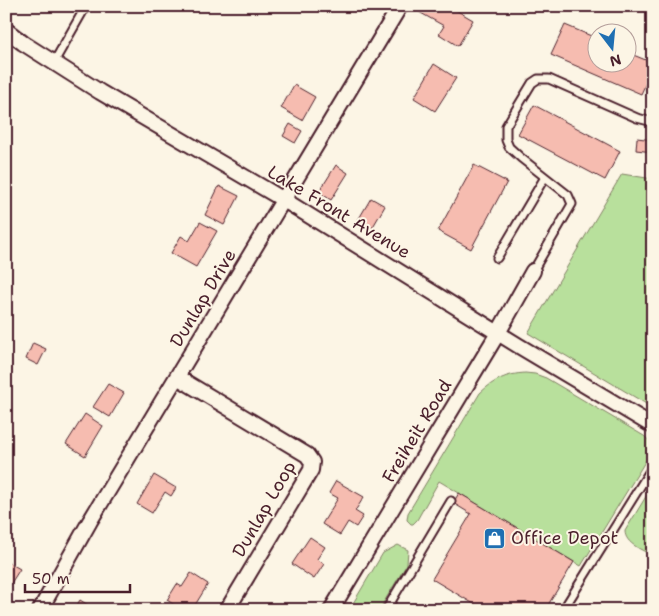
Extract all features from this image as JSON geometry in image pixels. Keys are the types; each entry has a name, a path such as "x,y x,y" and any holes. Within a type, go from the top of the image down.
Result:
{"street":[{"name":"Dunlap Drive","path":"40,610 90,520 400,6"},
{"name":"Lake Front Avenue","path":"6,30 23,43 155,125 284,200 498,333 653,426"},
{"name":"Freiheit Road","path":"331,610 498,333 533,271"},
{"name":"Dunlap Loop","path":"177,378 307,455 312,462 310,470 227,610"}],"lane":[{"path":"54,62 86,6"},
{"path":"533,271 572,204 568,195 513,151 507,144 506,126 532,83 538,79 548,79 637,118 653,122"},
{"path":"497,258 545,177"},
{"path":"563,610 653,466"},
{"path":"386,610 452,501"}],"green space":[{"path":"622,174 653,179 653,408 528,333"},
{"path":"525,373 546,378 644,436 651,445 651,452 581,566 439,481 417,520 411,524 407,520 408,513 480,393 501,378"},
{"path":"653,485 653,556 631,543 625,531"},
{"path":"398,545 408,550 407,564 379,610 349,610 383,553"}],"building":[{"path":"422,6 449,6 473,20 458,46 439,34 444,26 419,12"},
{"path":"565,25 586,34 586,70 551,55"},
{"path":"636,56 653,63 653,68 641,94 590,72 636,72"},
{"path":"434,64 456,78 435,111 414,98"},
{"path":"294,85 315,97 302,120 281,108"},
{"path":"534,105 620,151 605,180 518,134"},
{"path":"290,124 302,131 295,143 283,136"},
{"path":"637,138 653,140 653,152 636,150"},
{"path":"336,165 348,173 331,200 319,192"},
{"path":"474,165 507,182 471,249 438,231"},
{"path":"219,186 239,196 224,225 205,215"},
{"path":"371,198 385,206 371,230 357,222"},
{"path":"200,222 217,231 196,267 171,253 181,236 189,241"},
{"path":"33,343 46,349 38,365 26,359"},
{"path":"108,384 124,393 110,417 93,407"},
{"path":"85,414 103,426 85,456 66,444"},
{"path":"154,475 176,488 171,496 165,492 152,513 137,504"},
{"path":"336,481 364,497 355,511 363,516 356,527 348,522 340,535 322,524 338,498 329,493"},
{"name":"Office Depot","path":"459,493 574,562 545,610 484,610 432,579 471,514 453,503"},
{"path":"310,537 325,547 317,559 324,564 314,579 292,564"},
{"path":"6,561 20,569 6,591"},
{"path":"191,573 208,584 192,610 182,610 167,600 177,584 182,587"},
{"path":"80,600 96,610 74,610"}],"place":[{"name":"Office Depot","path":"495,538"}]}
